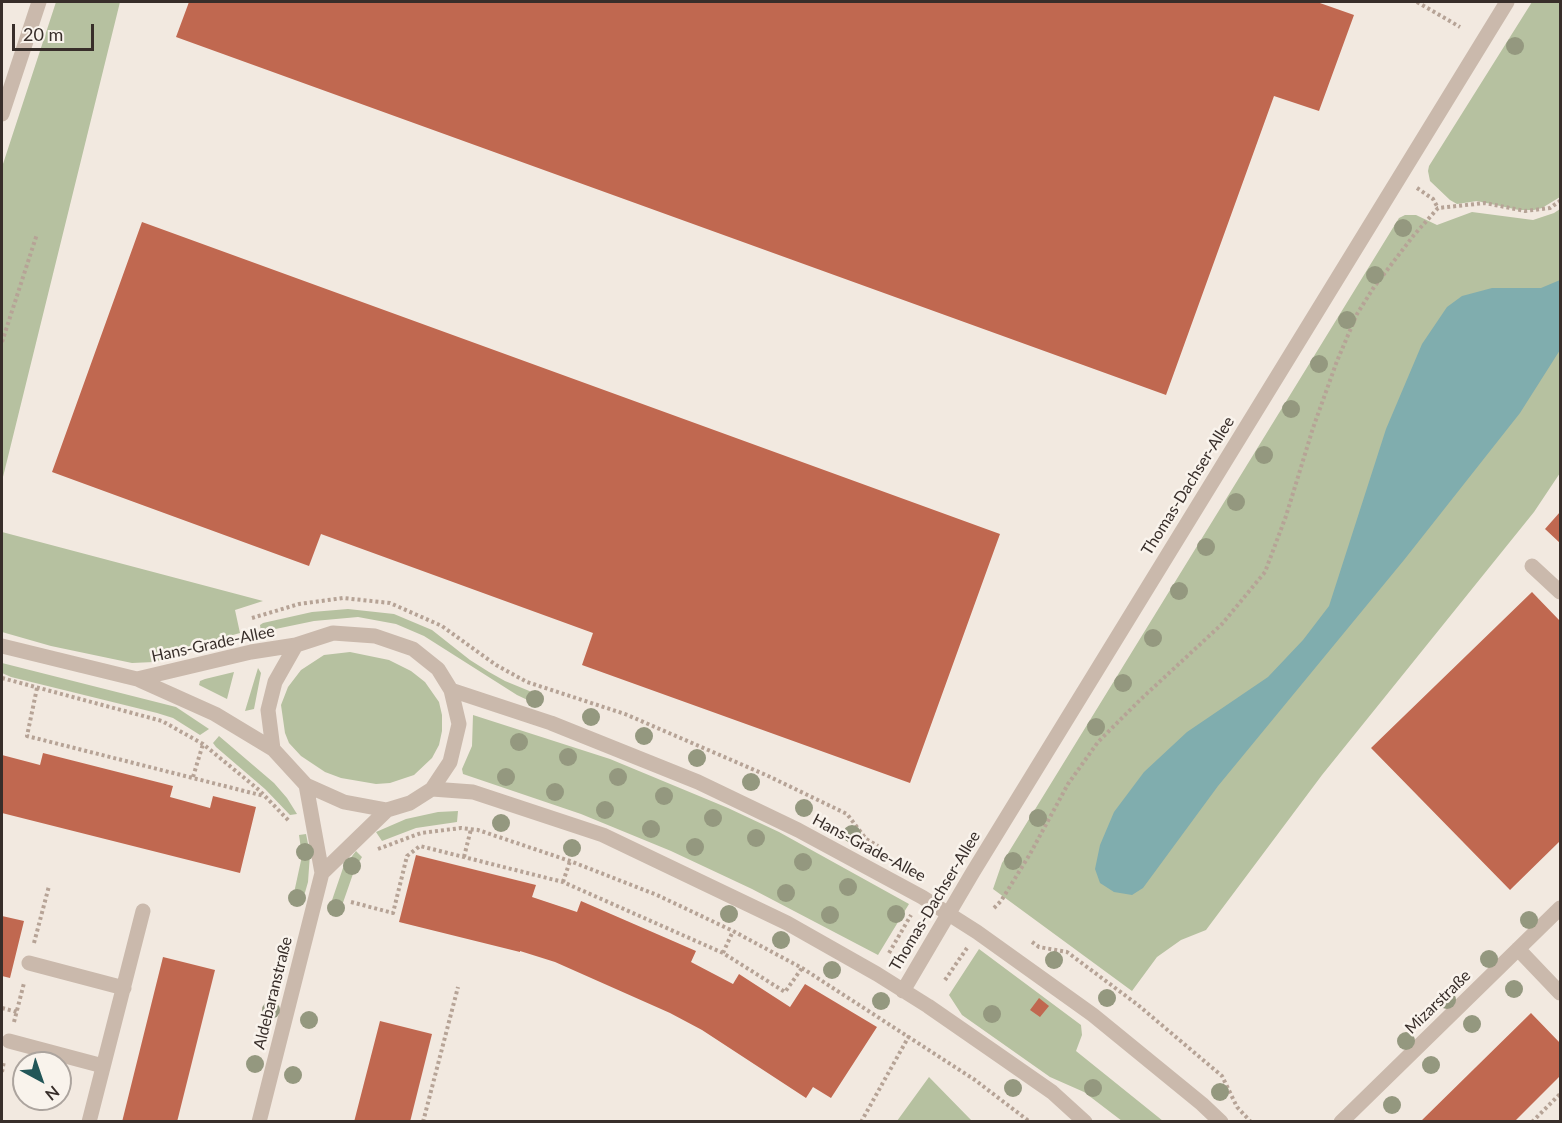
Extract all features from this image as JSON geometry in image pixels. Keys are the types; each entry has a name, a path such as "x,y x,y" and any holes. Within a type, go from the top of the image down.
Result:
{"street":[{"path":"2,114 39,2"},
{"name":"Thomas-Dachser-Allee","path":"903,991 948,912 1507,2"},
{"path":"1532,566 1560,592"},
{"name":"Hans-Grade-Allee","path":"2,646 137,679 215,714 273,748 306,785 344,802 387,810 410,803 432,789 450,762 459,724 451,690 438,669 413,649 375,636 333,633 296,645 251,652 137,679"},
{"name":"Hans-Grade-Allee","path":"273,748 268,710 275,682 296,645"},
{"name":"Hans-Grade-Allee","path":"451,690 551,723 698,782 798,830 948,912 1094,1015 1221,1122"},
{"name":"Aldebaranstraße","path":"260,1122 322,873 306,785"},
{"path":"432,789 473,792 603,835 787,923 903,991 1001,1056 1052,1092 1085,1122"},
{"path":"322,873 387,810"},
{"name":"Mizarstraße","path":"1341,1122 1560,908"},
{"path":"89,1122 143,911"},
{"path":"1518,949 1560,993"},
{"path":"29,963 124,988"},
{"path":"9,1041 104,1066"},
{"path":"1065,1104 1067,1122"}],"path":[{"path":"1417,2 1460,27"},
{"path":"1399,177 1433,199 1438,208"},
{"path":"994,908 1001,901 1030,854 1068,784 1098,742 1222,624 1265,572 1283,526 1313,428 1357,314 1374,287 1414,235 1438,208 1485,203 1526,211 1550,208 1560,201"},
{"path":"2,342 37,234"},
{"path":"252,618 299,604 343,598 390,603 442,626 496,665 527,681 625,714 766,775 847,814"},
{"path":"2,678 162,721 203,744 265,796 290,822"},
{"path":"37,688 27,735 265,796"},
{"path":"193,777 203,744"},
{"path":"376,850 421,833 471,829 506,838 657,895 733,931 802,968 909,1036 983,1086 1030,1122"},
{"path":"464,858 471,829"},
{"path":"351,902 393,913 407,856 420,846 563,882 723,953 785,993 802,968"},
{"path":"563,882 570,861"},
{"path":"889,953 916,908"},
{"path":"723,953 733,931"},
{"path":"945,980 971,942"},
{"path":"1067,952 1137,1005 1222,1076 1237,1107 1251,1122"},
{"path":"423,1122 458,987"},
{"path":"2,1008 17,1012"},
{"path":"861,1122 909,1036"},
{"path":"1532,1122 1560,1094"}],"green space":[{"path":"56,2 120,2 2,481 2,167"},
{"path":"1532,2 1560,2 1560,197 1534,210 1519,210 1477,201 1457,204 1430,181 1429,166"},
{"path":"1560,209 1560,473 1534,512 1322,775 1206,930 1181,940 1157,957 1132,991 993,889 1002,863 1399,218 1405,215 1416,215 1437,225 1472,212 1533,220"},
{"path":"2,532 263,601 235,610 240,633 201,644 154,662 132,663 51,646 2,632"},
{"path":"348,609 394,614 432,630 489,672 544,697 536,704 517,695 424,636 396,624 358,617 314,621 261,632 260,625 263,623 312,612"},
{"path":"350,652 389,660 411,671 425,682 439,702 442,731 439,745 432,758 414,775 390,783 376,784 341,778 325,772 301,756 289,743 285,733 281,705 288,687 301,670 324,655"},
{"path":"2,663 176,707 209,729 200,735 173,718 157,713 11,677 2,673"},
{"path":"258,668 261,673 254,709 245,711"},
{"path":"234,672 227,699 199,685 200,681 205,679"},
{"path":"473,715 610,759 728,808 779,832 909,904 878,955 752,889 671,851 581,814 463,774 462,769 472,746"},
{"path":"219,736 274,783 297,814 290,815 265,789 216,747 213,743"},
{"path":"458,811 457,822 416,828 382,841 376,832 406,819 438,812"},
{"path":"306,834 310,854 308,882 302,903 292,902 302,856 299,835"},
{"path":"356,851 362,857 354,871 338,917 329,909 343,868"},
{"path":"979,949 1081,1025 1082,1035 1076,1051 1163,1121 1122,1121 1084,1092 1050,1077 962,1015 949,995"},
{"path":"929,1077 972,1121 897,1121"}],"water":[{"path":"1560,280 1560,350 1520,413 1404,560 1218,786 1143,888 1132,895 1114,892 1100,883 1095,869 1100,845 1114,812 1144,772 1187,732 1268,677 1303,640 1329,606 1386,429 1422,344 1447,307 1462,296 1492,288 1541,288"}],"building":[{"path":"189,2 1317,2 1354,15 1319,111 1274,96 1166,395 176,37"},
{"path":"142,222 1000,534 910,783 582,665 593,633 321,534 309,566 52,472"},
{"path":"1560,512 1560,543 1545,529"},
{"path":"1532,592 1560,621 1560,841 1510,890 1371,748"},
{"path":"43,753 173,786 170,797 210,808 213,796 256,807 240,873 2,813 2,755 40,765"},
{"path":"416,855 536,885 532,897 577,912 581,901 696,951 691,962 733,984 739,974 790,1007 805,984 877,1027 831,1098 813,1087 806,1098 702,1030 670,1013 555,962 520,951 399,922"},
{"path":"2,916 24,921 10,978 2,976"},
{"path":"163,957 215,970 177,1122 122,1122"},
{"path":"1039,998 1049,1006 1040,1017 1030,1010"},
{"path":"1531,1013 1560,1043 1560,1076 1514,1122 1420,1122"},
{"path":"380,1021 432,1034 410,1122 354,1122"}]}
